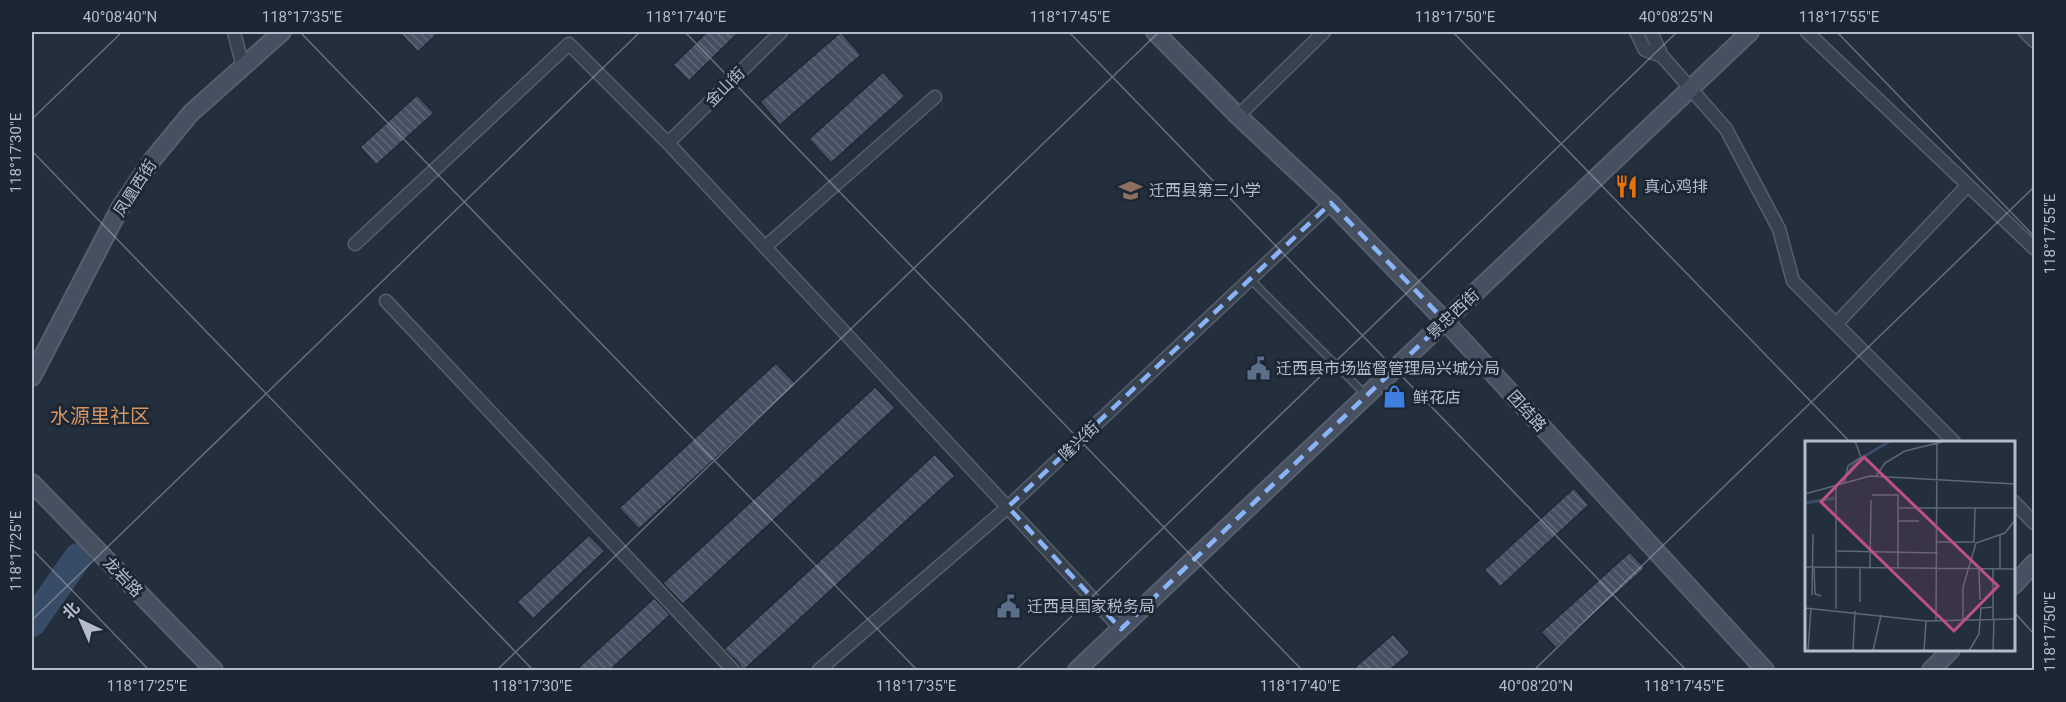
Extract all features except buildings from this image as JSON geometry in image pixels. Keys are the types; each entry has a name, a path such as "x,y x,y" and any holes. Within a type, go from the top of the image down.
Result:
{"street":[{"path":"234,32 243,67"},
{"name":"凤凰西街","path":"33,370 120,208 153,159 191,113 282,32"},
{"name":"金山街","path":"668,143 781,32"},
{"name":"团结路","path":"1155,32 1238,116 1331,203 1445,321 1765,670"},
{"path":"1238,116 1324,32"},
{"path":"1636,32 1645,50 1662,56"},
{"path":"1651,32 1662,56 1726,129 1779,229 1793,281 1953,441"},
{"name":"景忠西街","path":"1077,670 1750,32"},
{"path":"1806,32 2034,248"},
{"path":"2025,32 2034,41"},
{"path":"355,244 569,44 668,143 1121,629"},
{"path":"765,247 934,97"},
{"path":"1836,324 1968,185"},
{"name":"隆兴街","path":"819,670 1008,507 1331,203"},
{"path":"386,301 732,670"},
{"name":"龙岩路","path":"32,483 214,670"},
{"path":"2015,504 2034,523"},
{"path":"2015,583 2034,563"},
{"path":"1931,670 1950,651"}],"lane":[{"path":"1250,279 1366,396"}],"highlighted area":[{"path":"1331,203 1445,321 1121,629 1008,507"}],"waterway":[{"path":"32,623 78,557"}],"place":[{"name":"真心鸡排","path":"1626,186"},
{"name":"迁西县第三小学","path":"1131,190"},
{"name":"迁西县市场监督管理局兴城分局","path":"1258,368"},
{"name":"鲜花店","path":"1395,397"},
{"name":"迁西县国家税务局","path":"1009,606"}],"district":[{"name":"水源里社区","path":"100,416"}]}
